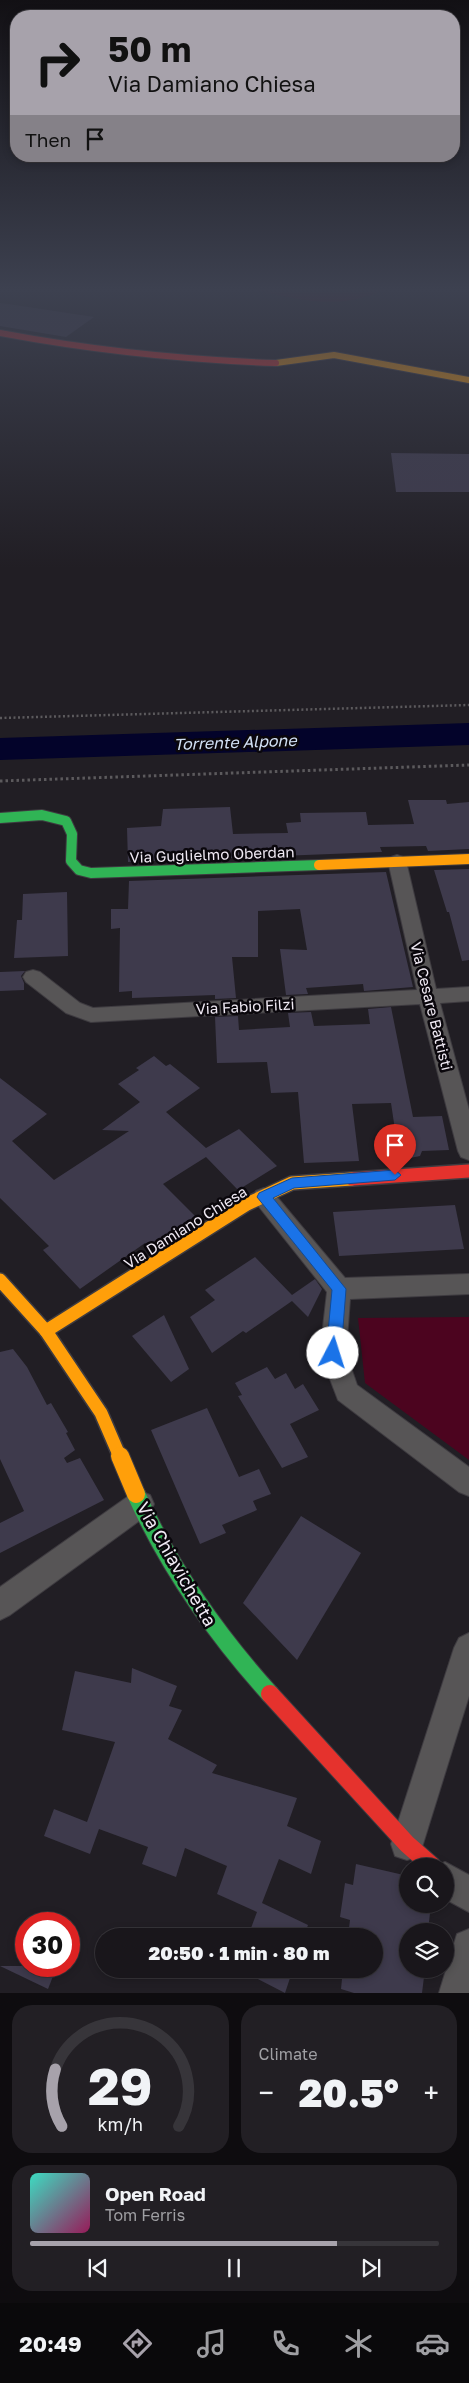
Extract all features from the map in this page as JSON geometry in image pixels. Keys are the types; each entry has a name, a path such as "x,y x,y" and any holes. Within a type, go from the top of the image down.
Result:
{"street":[{"name":"Via Guglielmo Oberdan","path":"0,818 56,816 67,820 71,827 71,861 80,871 91,874 469,859"},
{"name":"Via Cesare Battisti","path":"397,861 428,996 469,1151"},
{"name":"Via Fabio Filzi","path":"33,977 73,1008 91,1014 469,994"},
{"name":"Via Damiano Chiesa","path":"46,1331 247,1204 292,1183 469,1171"},
{"path":"264,1197 339,1289 333,1353 347,1392 469,1483"},
{"name":"Via Chiavichetta","path":"0,1280 46,1331 101,1413 140,1504 180,1577 208,1622 247,1668 408,1844 423,1858"},
{"path":"339,1289 469,1284"},
{"path":"0,1608 140,1504"},
{"path":"408,1844 469,1648"},
{"path":"454,1885 469,1895"},
{"path":"456,1993 469,1946"}],"path":[{"path":"0,718 469,705"},
{"path":"0,781 469,765"}],"shaded area":[{"path":"469,1317 469,1460 365,1383 358,1318"}],"building":[{"path":"391,453 469,454 469,492 396,492"},
{"path":"408,800 446,800 447,804 469,802 469,849 428,851 426,846 380,847 382,852 128,862 127,828 161,826 163,809 230,807 233,834 288,833 286,823 301,822 300,813 366,812 368,825 414,824"},
{"path":"469,869 469,960 462,961 449,912 447,912 434,870"},
{"path":"386,872 413,987 364,991 363,984 306,988 308,994 286,995 280,949 307,950 300,909 258,911 258,957 232,957 236,998 215,999 215,995 132,998 132,991 119,992 120,928 111,929 111,909 128,909 129,881"},
{"path":"67,892 68,956 14,958 17,920 22,920 23,894"},
{"path":"25,971 21,976 24,990 0,991 0,972"},
{"path":"391,1007 413,1117 442,1116 449,1150 422,1151 420,1156 410,1158 402,1155 398,1150 391,1103 352,1104 359,1161 304,1163 298,1092 271,1093 267,1062 217,1063 215,1017 238,1016 239,1030 290,1027 288,1013 311,1012 314,1026 370,1024 368,1009"},
{"path":"154,1056 166,1066 170,1064 200,1088 166,1112 206,1148 239,1129 277,1166 238,1190 206,1157 163,1184 195,1216 149,1247 145,1243 80,1289 43,1250 49,1246 0,1198 0,1078 47,1114 12,1141 54,1180 129,1131 102,1130 140,1102 118,1084 139,1070 136,1068"},
{"path":"455,1205 464,1249 339,1256 333,1212"},
{"path":"255,1257 292,1295 315,1279 322,1289 308,1317 292,1301 246,1333 243,1331 212,1353 190,1317 215,1300 205,1290"},
{"path":"164,1315 189,1369 171,1382 132,1336"},
{"path":"13,1349 27,1367 47,1405 51,1403 68,1432 66,1433 75,1450 64,1458 67,1463 80,1458 104,1500 0,1553 0,1523 24,1511 0,1459 0,1352"},
{"path":"267,1367 275,1379 286,1373 295,1389 303,1384 319,1410 290,1424 308,1457 282,1468 238,1396 242,1395 235,1383"},
{"path":"207,1408 239,1477 259,1469 271,1494 253,1501 257,1510 222,1525 226,1533 200,1544 151,1430"},
{"path":"301,1516 361,1553 297,1660 243,1603"},
{"path":"132,1668 177,1686 169,1706 182,1710 168,1739 217,1765 212,1773 297,1798 287,1826 321,1841 311,1874 279,1859 262,1903 308,1925 307,1928 251,1928 257,1912 217,1894 227,1866 185,1848 176,1877 142,1864 148,1847 99,1829 90,1854 44,1836 54,1809 87,1822 115,1742 62,1730 75,1671 131,1683"},
{"path":"356,1864 399,1874 399,1913 430,1913 429,1923 399,1923 399,1978 424,1978 422,1993 354,1993 341,1989 342,1978 383,1978 383,1928 349,1928 350,1920 340,1917 345,1883 353,1885"},
{"path":"0,1966 15,1966 15,1973"},
{"path":"23,1977 53,1977 48,1989"},
{"path":"256,1978 290,1978 285,1993"}],"waterway":[{"name":"Torrente Alpone","path":"0,749 469,734"}],"traffic: fast":[{"path":"0,818 42,815 66,821 72,834 71,861 79,870 91,873 319,865"},
{"path":"136,1494 163,1549 194,1600 230,1648 270,1694"}],"traffic: slow":[{"path":"319,865 469,859"},
{"path":"46,1331 247,1204 292,1183 352,1179"},
{"path":"0,1280 46,1331 101,1413 136,1494"}],"traffic: jam":[{"path":"352,1179 469,1171"},
{"path":"270,1694 407,1844 423,1858"}],"route":[{"path":"333,1353 339,1289 264,1197 292,1183 395,1175"}]}
